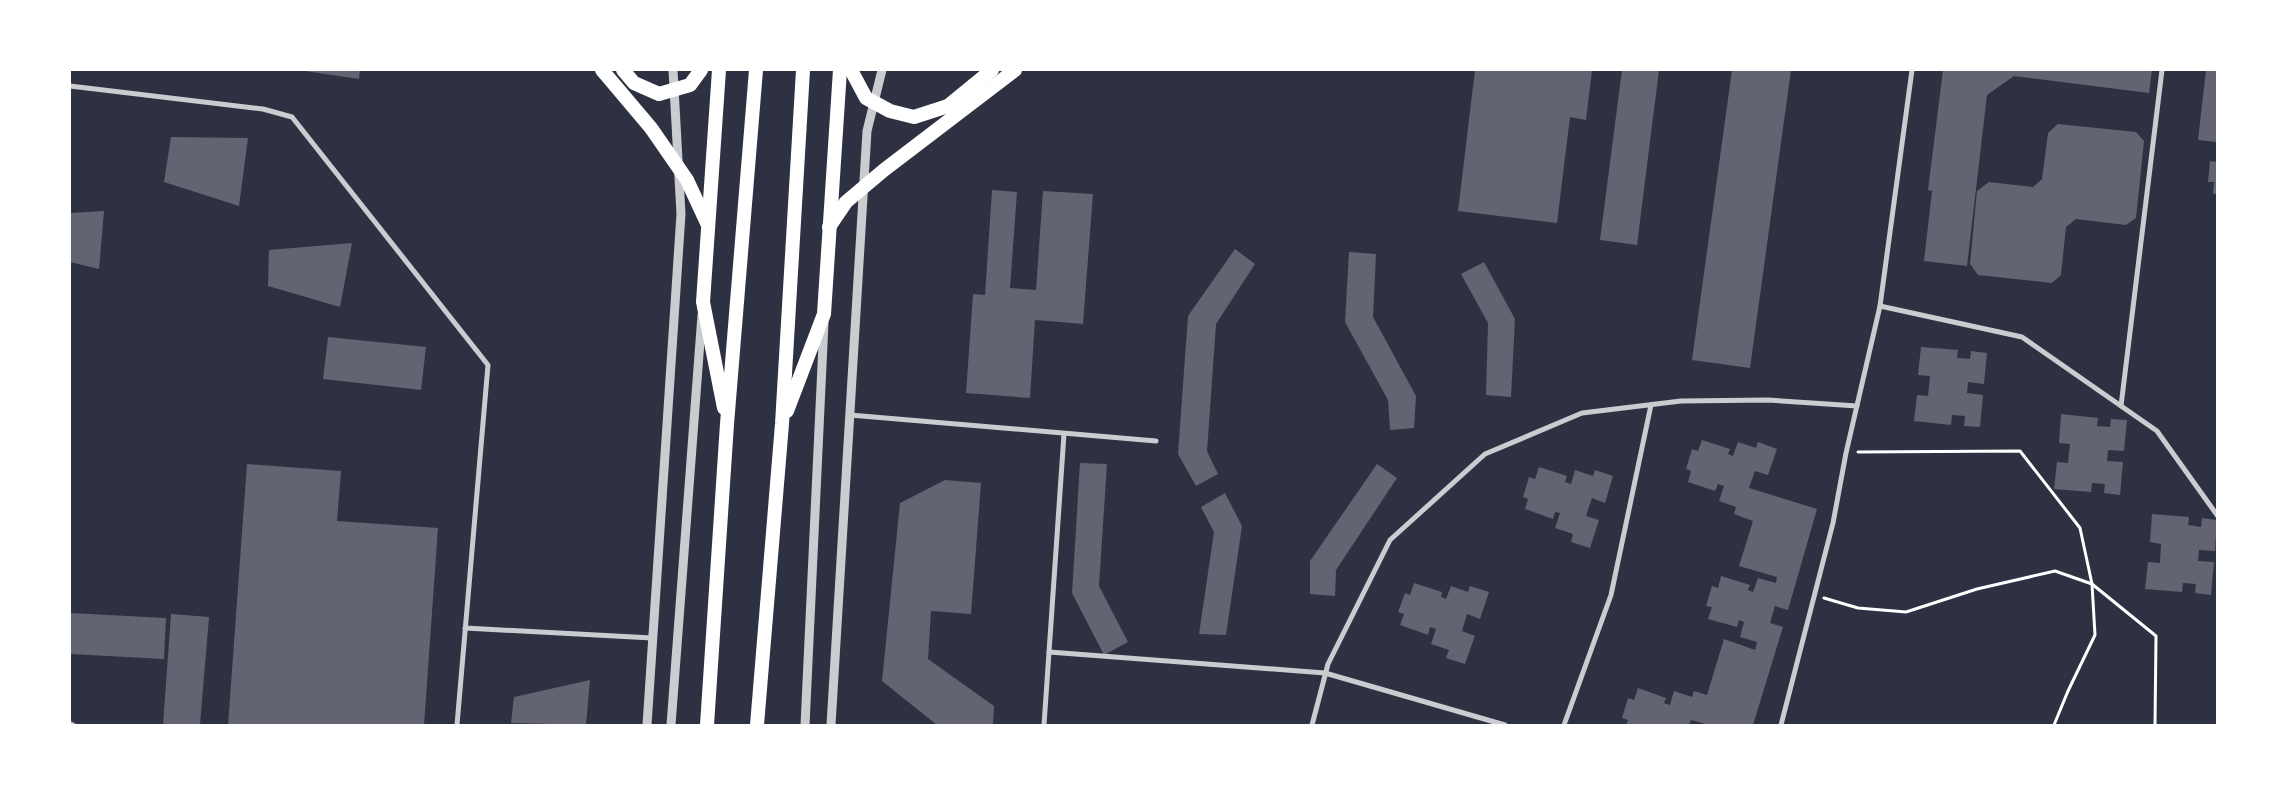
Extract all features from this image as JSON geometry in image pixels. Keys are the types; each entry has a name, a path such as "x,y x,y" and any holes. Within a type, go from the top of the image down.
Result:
{"highway":[{"path":"602,70 651,128 688,180 708,226"},
{"path":"623,70 634,83 659,94 690,85 701,70"},
{"path":"719,70 703,302 727,424"},
{"path":"782,424 824,314 840,70"},
{"path":"851,70 866,98 890,111 914,117 948,106 992,70"},
{"path":"829,227 846,202 1015,70"},
{"path":"707,725 727,424 756,75"},
{"path":"757,725 782,424 802,75"}],"street":[{"path":"647,725 681,214 673,70"},
{"path":"831,725 866,131 882,70"},
{"path":"1781,725 1833,523 1846,452 1880,306 1912,70"},
{"path":"2121,406 2162,70"},
{"path":"70,86 263,109 292,117 488,365 457,725"},
{"path":"671,725 703,302"},
{"path":"1880,306 2022,337 2157,431 2217,515"},
{"path":"805,725 824,314"},
{"path":"1312,725 1328,664 1390,540 1485,454 1582,413 1680,401 1768,400 1857,406"},
{"path":"1564,725 1611,596 1651,405"},
{"path":"850,415 1156,441"},
{"path":"1044,725 1064,434"},
{"path":"465,628 652,638"},
{"path":"1049,652 1325,673 1505,725"}],"lane":[{"path":"70,723 74,725"}],"path":[{"path":"1846,452 2020,451 2080,528 2092,584 2095,635 2054,725"},
{"path":"1815,595 1858,608 1906,612 1977,589 2055,570 2092,584 2156,636 2155,725"}],"building":[{"path":"298,70 360,70 359,79"},
{"path":"1475,70 1592,70 1586,120 1570,117 1557,223 1458,211"},
{"path":"1622,70 1659,70 1637,245 1600,240"},
{"path":"1732,70 1791,70 1750,368 1692,360"},
{"path":"1943,70 2152,70 2149,93 2014,76 1987,95 1967,266 1924,261 1932,191 1928,190"},
{"path":"2206,70 2217,70 2217,142 2198,140"},
{"path":"2058,124 2136,132 2144,141 2136,218 2126,225 2076,219 2066,227 2061,275 2052,283 1978,275 1970,264 1977,191 1989,182 2033,187 2042,179 2048,133"},
{"path":"171,137 248,138 239,206 164,182"},
{"path":"2210,161 2217,162 2217,194 2213,194 2214,182 2208,182"},
{"path":"992,190 1017,192 1010,288 1036,290 1043,191 1093,194 1083,324 1035,320 1030,398 966,393 973,294 985,295"},
{"path":"104,211 99,269 70,262 70,213"},
{"path":"352,243 340,307 268,286 269,250"},
{"path":"1235,249 1255,264 1216,324 1207,451 1218,474 1196,486 1178,454 1188,316"},
{"path":"1349,252 1376,254 1373,317 1416,396 1414,428 1390,430 1388,400 1345,322"},
{"path":"1484,262 1515,319 1511,397 1486,395 1488,323 1461,274"},
{"path":"328,337 426,347 421,390 323,379"},
{"path":"1921,347 1958,350 1957,358 1970,359 1971,351 1987,353 1984,384 1968,382 1967,393 1983,395 1980,427 1964,426 1965,416 1952,415 1951,425 1914,421 1917,395 1928,396 1930,376 1918,375"},
{"path":"2061,414 2098,418 2097,426 2110,427 2111,419 2127,420 2124,451 2108,450 2107,461 2123,462 2120,495 2104,493 2105,484 2092,483 2091,492 2054,489 2057,462 2068,463 2070,444 2059,443"},
{"path":"1702,440 1730,449 1728,454 1733,456 1738,442 1756,448 1758,442 1777,449 1768,475 1755,471 1749,488 1817,509 1788,610 1775,606 1770,623 1783,627 1753,725 1708,725 1691,720 1689,725 1626,725 1628,720 1622,718 1628,698 1634,700 1638,688 1666,698 1664,703 1670,705 1674,691 1692,697 1694,691 1707,695 1724,639 1755,650 1757,642 1740,637 1744,622 1739,620 1737,627 1708,619 1712,607 1706,606 1712,586 1718,588 1721,576 1750,585 1748,590 1753,592 1758,578 1776,583 1777,577 1739,566 1753,521 1734,514 1736,507 1719,501 1724,486 1718,484 1715,491 1688,482 1691,471 1686,469 1692,449 1698,451"},
{"path":"1080,463 1107,464 1099,586 1128,642 1104,655 1072,593"},
{"path":"247,464 341,471 337,521 438,528 424,725 228,725"},
{"path":"1377,464 1397,478 1336,570 1335,596 1310,594 1310,561"},
{"path":"1539,467 1567,476 1565,482 1571,484 1575,470 1593,476 1595,470 1613,476 1605,503 1592,498 1586,516 1599,520 1590,548 1571,542 1573,534 1555,528 1560,513 1555,512 1553,519 1525,509 1528,499 1523,497 1529,477 1535,479"},
{"path":"945,480 981,483 971,614 931,611 928,659 994,706 993,725 937,725 882,681 900,503"},
{"path":"1225,493 1242,526 1226,635 1199,634 1214,532 1201,507"},
{"path":"2152,514 2189,517 2188,525 2201,527 2202,518 2217,520 2215,551 2199,550 2198,561 2214,562 2211,595 2195,593 2196,584 2183,583 2182,592 2145,589 2148,562 2160,563 2161,544 2150,542"},
{"path":"1414,583 1442,592 1441,597 1446,599 1451,586 1468,592 1470,586 1489,592 1480,619 1467,614 1462,631 1475,636 1465,664 1446,658 1449,650 1431,644 1436,629 1430,627 1428,635 1400,625 1404,614 1398,612 1405,593 1410,595"},
{"path":"70,613 166,618 164,659 70,654"},
{"path":"171,614 209,617 200,725 163,725"},
{"path":"590,680 586,725 511,723 514,697"}]}
